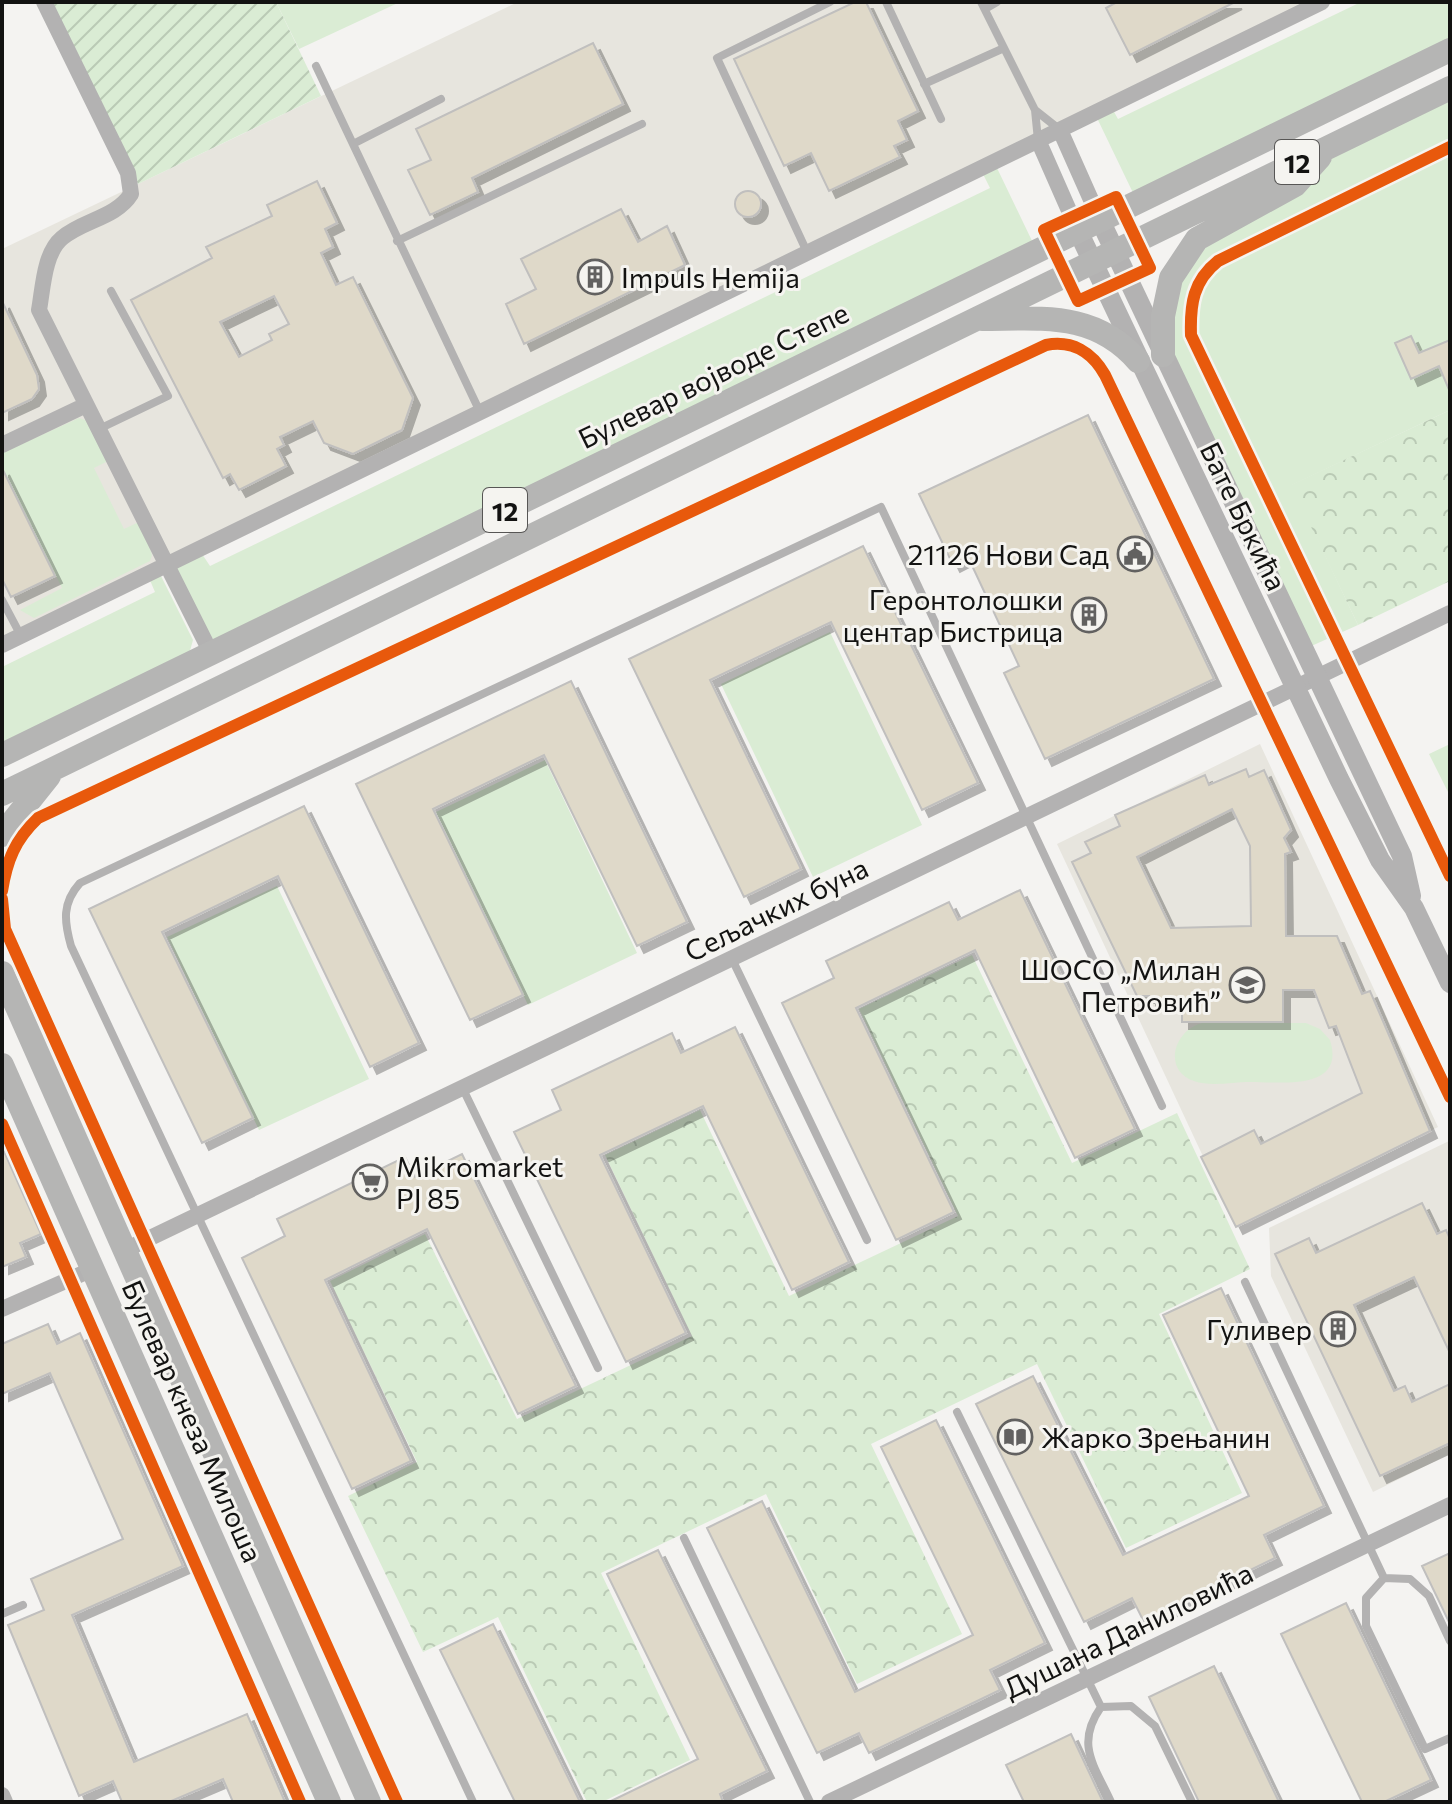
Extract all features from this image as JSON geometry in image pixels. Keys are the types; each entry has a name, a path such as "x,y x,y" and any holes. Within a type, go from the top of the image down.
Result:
{"main road":[{"name":"Булевар војводе Степе","path":"2,755 1450,50"},
{"name":"12","path":"2,835 56,768 1450,88"},
{"path":"1163,355 1163,316 1171,278 1197,239 1295,185 1329,147"},
{"path":"975,319 1082,323 1110,334 1138,361"},
{"path":"2,794 56,768"},
{"name":"Булевар кнеза Милоша","path":"2,973 369,1802"},
{"name":"Булевар кнеза Милоша","path":"2,1065 329,1802"}],"street":[{"path":"44,2 131,181 131,194 126,203 61,238 48,265 39,310 211,653"},
{"path":"2,645 1322,2"},
{"name":"Бате Бркића","path":"1060,130 1089,225 1138,361 1380,860 1414,908 1450,983"},
{"name":"Бате Бркића","path":"1038,140 1089,225"},
{"name":"Бате Бркића","path":"1103,257 1163,355 1402,856 1414,908"},
{"path":"2,445 86,405"},
{"name":"Сељачких буна","path":"125,1250 1450,613"},
{"path":"2,1309 93,1269"},
{"name":"Душана Даниловића","path":"829,1802 1450,1505"},
{"path":"2,1795 5,1802"}],"lane":[{"path":"807,253 717,58 830,2"},
{"path":"886,2 941,119"},
{"path":"997,2 983,5 1035,110 1038,140"},
{"path":"924,84 1004,48"},
{"path":"316,66 480,412"},
{"path":"353,144 441,99"},
{"path":"1035,110 1060,130"},
{"path":"397,241 642,124"},
{"path":"98,429 168,396 111,291"},
{"path":"473,1802 71,946 65,924 67,897 80,883 881,507 1162,1106"},
{"path":"2,600 21,636"},
{"path":"732,959 867,1240"},
{"path":"463,1089 598,1368"},
{"path":"1245,1282 1384,1578"},
{"path":"957,1412 1101,1707"},
{"path":"684,1538 810,1802"},
{"path":"1384,1578 1410,1579 1429,1596 1450,1641"},
{"path":"1384,1578 1366,1598 1366,1626 1425,1749 1450,1738"},
{"path":"2,1614 23,1605"},
{"path":"1101,1707 1131,1706 1155,1726 1192,1802"},
{"path":"1101,1707 1087,1726 1090,1757 1111,1802"}],"shaded area":[{"path":"518,2 1311,2 2,639 2,249"},
{"name":"ШОСО „Милан Петровић”","path":"1260,744 1438,1127 1236,1227 1057,844"},
{"path":"1449,1141 1450,1454 1373,1492 1271,1276 1269,1228"}],"green space":[{"path":"51,2 276,2 321,96 138,184"},
{"path":"276,2 400,2 299,49"},
{"path":"1361,2 1450,2 1450,44 1135,197 1097,118 1113,110 1118,119"},
{"path":"1450,96 1450,410 1292,485 1358,625 1307,648 1168,353 1177,288 1211,240 1336,151"},
{"path":"997,168 1034,245 215,640 208,636 174,569 202,554 210,566 990,188 983,174"},
{"path":"1450,410 1450,581 1358,625 1291,485"},
{"path":"79,418 91,422 110,460 94,468 124,529 141,521 152,555 150,561 34,618 20,610 62,588 2,468 2,453"},
{"path":"160,574 193,640 188,658 2,749 2,667 155,592 149,578"},
{"path":"830,632 922,825 813,877 721,684"},
{"path":"1450,744 1450,796 1429,754"},
{"path":"545,760 637,953 528,1005 436,812"},
{"path":"277,886 369,1079 259,1130 167,937"},
{"path":"972,955 1072,1163 1177,1113 1250,1269 1159,1314 1242,1493 1126,1548 1037,1364 871,1444 962,1634 857,1684 766,1494 601,1573 690,1760 602,1802 587,1802 498,1617 423,1652 348,1496 417,1462 330,1281 425,1234 517,1419 692,1336 605,1155 700,1110 789,1296 958,1216 859,1009"},
{"path":"1202,1023 1306,1023 1320,1029 1330,1040 1332,1056 1329,1068 1320,1076 1293,1082 1215,1084 1194,1081 1184,1076 1178,1068 1176,1050 1184,1033"}],"building":[{"path":"855,2 866,2 918,111 898,121 907,140 894,146 900,157 829,191 811,153 784,166 734,59"},
{"path":"1117,2 1235,2 1130,55 1106,8"},
{"path":"593,43 623,104 472,178 478,192 430,215 408,170 431,160 416,129"},
{"path":"317,181 337,223 325,229 333,247 321,253 336,285 353,277 413,398 402,430 353,454 324,443 313,421 280,437 284,445 277,449 286,466 239,490 230,474 223,478 131,300 212,258 206,247 272,216 267,205","holes":["274,296 289,324 269,334 272,340 239,357 220,322"]},
{"path":"748,191 757,195 761,204 757,213 748,217 739,213 735,204 739,195"},
{"name":"Impuls Hemija","path":"621,209 638,242 667,226 685,265 524,344 506,304 536,289 521,259"},
{"path":"2,301 37,375 39,389 32,399 2,413"},
{"path":"1411,336 1419,353 1450,340 1450,392 1439,366 1411,379 1395,343"},
{"name":"Геронтолошки центар Бистрица","path":"1088,415 1214,679 1045,759 1004,673 1019,666 968,557 953,565 919,494"},
{"path":"2,468 55,576 11,597 2,579"},
{"path":"863,546 978,783 922,810 831,622 710,680 801,869 744,897 629,659"},
{"path":"571,681 687,922 637,946 544,755 433,809 523,995 470,1020 356,784"},
{"path":"1246,769 1249,777 1264,770 1291,830 1284,838 1291,852 1285,854 1286,936 1337,936 1362,994 1370,991 1430,1131 1236,1227 1201,1157 1254,1130 1261,1144 1362,1093 1336,1026 1329,1028 1314,990 1283,990 1283,1022 1182,1022 1182,1002 1149,1002 1149,996 1137,996 1072,862 1091,853 1085,842 1120,826 1115,815 1205,775 1209,785","holes":["1232,809 1250,846 1251,926 1171,928 1137,857"]},
{"path":"304,806 419,1043 370,1067 278,876 162,932 253,1118 202,1143 89,909"},
{"path":"1020,890 1135,1129 1075,1158 975,950 856,1008 954,1212 896,1240 782,1003 834,978 826,961 949,902 958,920"},
{"path":"735,1027 849,1262 792,1290 703,1106 600,1155 686,1333 626,1362 514,1132 561,1110 552,1090 672,1033 681,1053"},
{"path":"2,1147 41,1234 20,1243 26,1257 2,1267"},
{"path":"462,1154 576,1386 518,1414 427,1229 325,1280 411,1461 352,1489 242,1258 285,1236 277,1219 405,1157 415,1177"},
{"name":"Гуливер","path":"1422,1203 1437,1234 1446,1230 1450,1239 1450,1353 1414,1277 1354,1305 1394,1391 1405,1386 1412,1402 1450,1384 1450,1443 1380,1476 1275,1254 1309,1238 1316,1253"},
{"path":"1221,1288 1324,1506 1264,1535 1275,1558 1144,1622 1132,1598 1084,1622 976,1404 1033,1376 1123,1555 1249,1496 1163,1315"},
{"path":"48,1324 57,1344 80,1333 183,1566 72,1615 134,1762 247,1714 285,1802 233,1802 223,1779 169,1802 122,1802 113,1781 79,1796 8,1625 44,1610 31,1579 123,1539 50,1373 2,1394 2,1344"},
{"path":"936,1420 1045,1643 990,1670 1000,1690 869,1753 859,1733 817,1753 707,1528 762,1501 855,1692 973,1635 881,1447"},
{"path":"658,1550 767,1771 720,1794 723,1802 609,1802 698,1759 607,1574"},
{"path":"1450,1553 1450,1624 1422,1566"},
{"path":"1346,1603 1431,1780 1384,1802 1362,1802 1281,1634"},
{"path":"493,1624 580,1802 515,1802 440,1650"},
{"path":"1214,1666 1279,1802 1199,1802 1149,1697"},
{"path":"1071,1734 1103,1802 1024,1802 1006,1765"}],"cycle path":[{"path":"1450,147 1218,261 1198,285 1191,324 1191,335 1450,876"},
{"path":"1116,197 1150,268 1078,301 1044,230 1116,197"},
{"path":"2,891 13,851 38,818 1046,345 1064,344 1087,354 1105,375 1450,1097"},
{"path":"2,899 5,929 397,1802"},
{"path":"2,1124 300,1802"}],"place":[{"name":"Impuls Hemija","path":"595,277"},
{"name":"21126 Нови Сад","path":"1135,554"},
{"name":"Геронтолошки центар Бистрица","path":"1089,615"},
{"name":"ШОСО „Милан Петровић”","path":"1247,985"},
{"name":"Mikromarket PJ 85","path":"370,1182"},
{"name":"Гуливер","path":"1338,1329"},
{"name":"Жарко Зрењанин","path":"1015,1437"}]}
